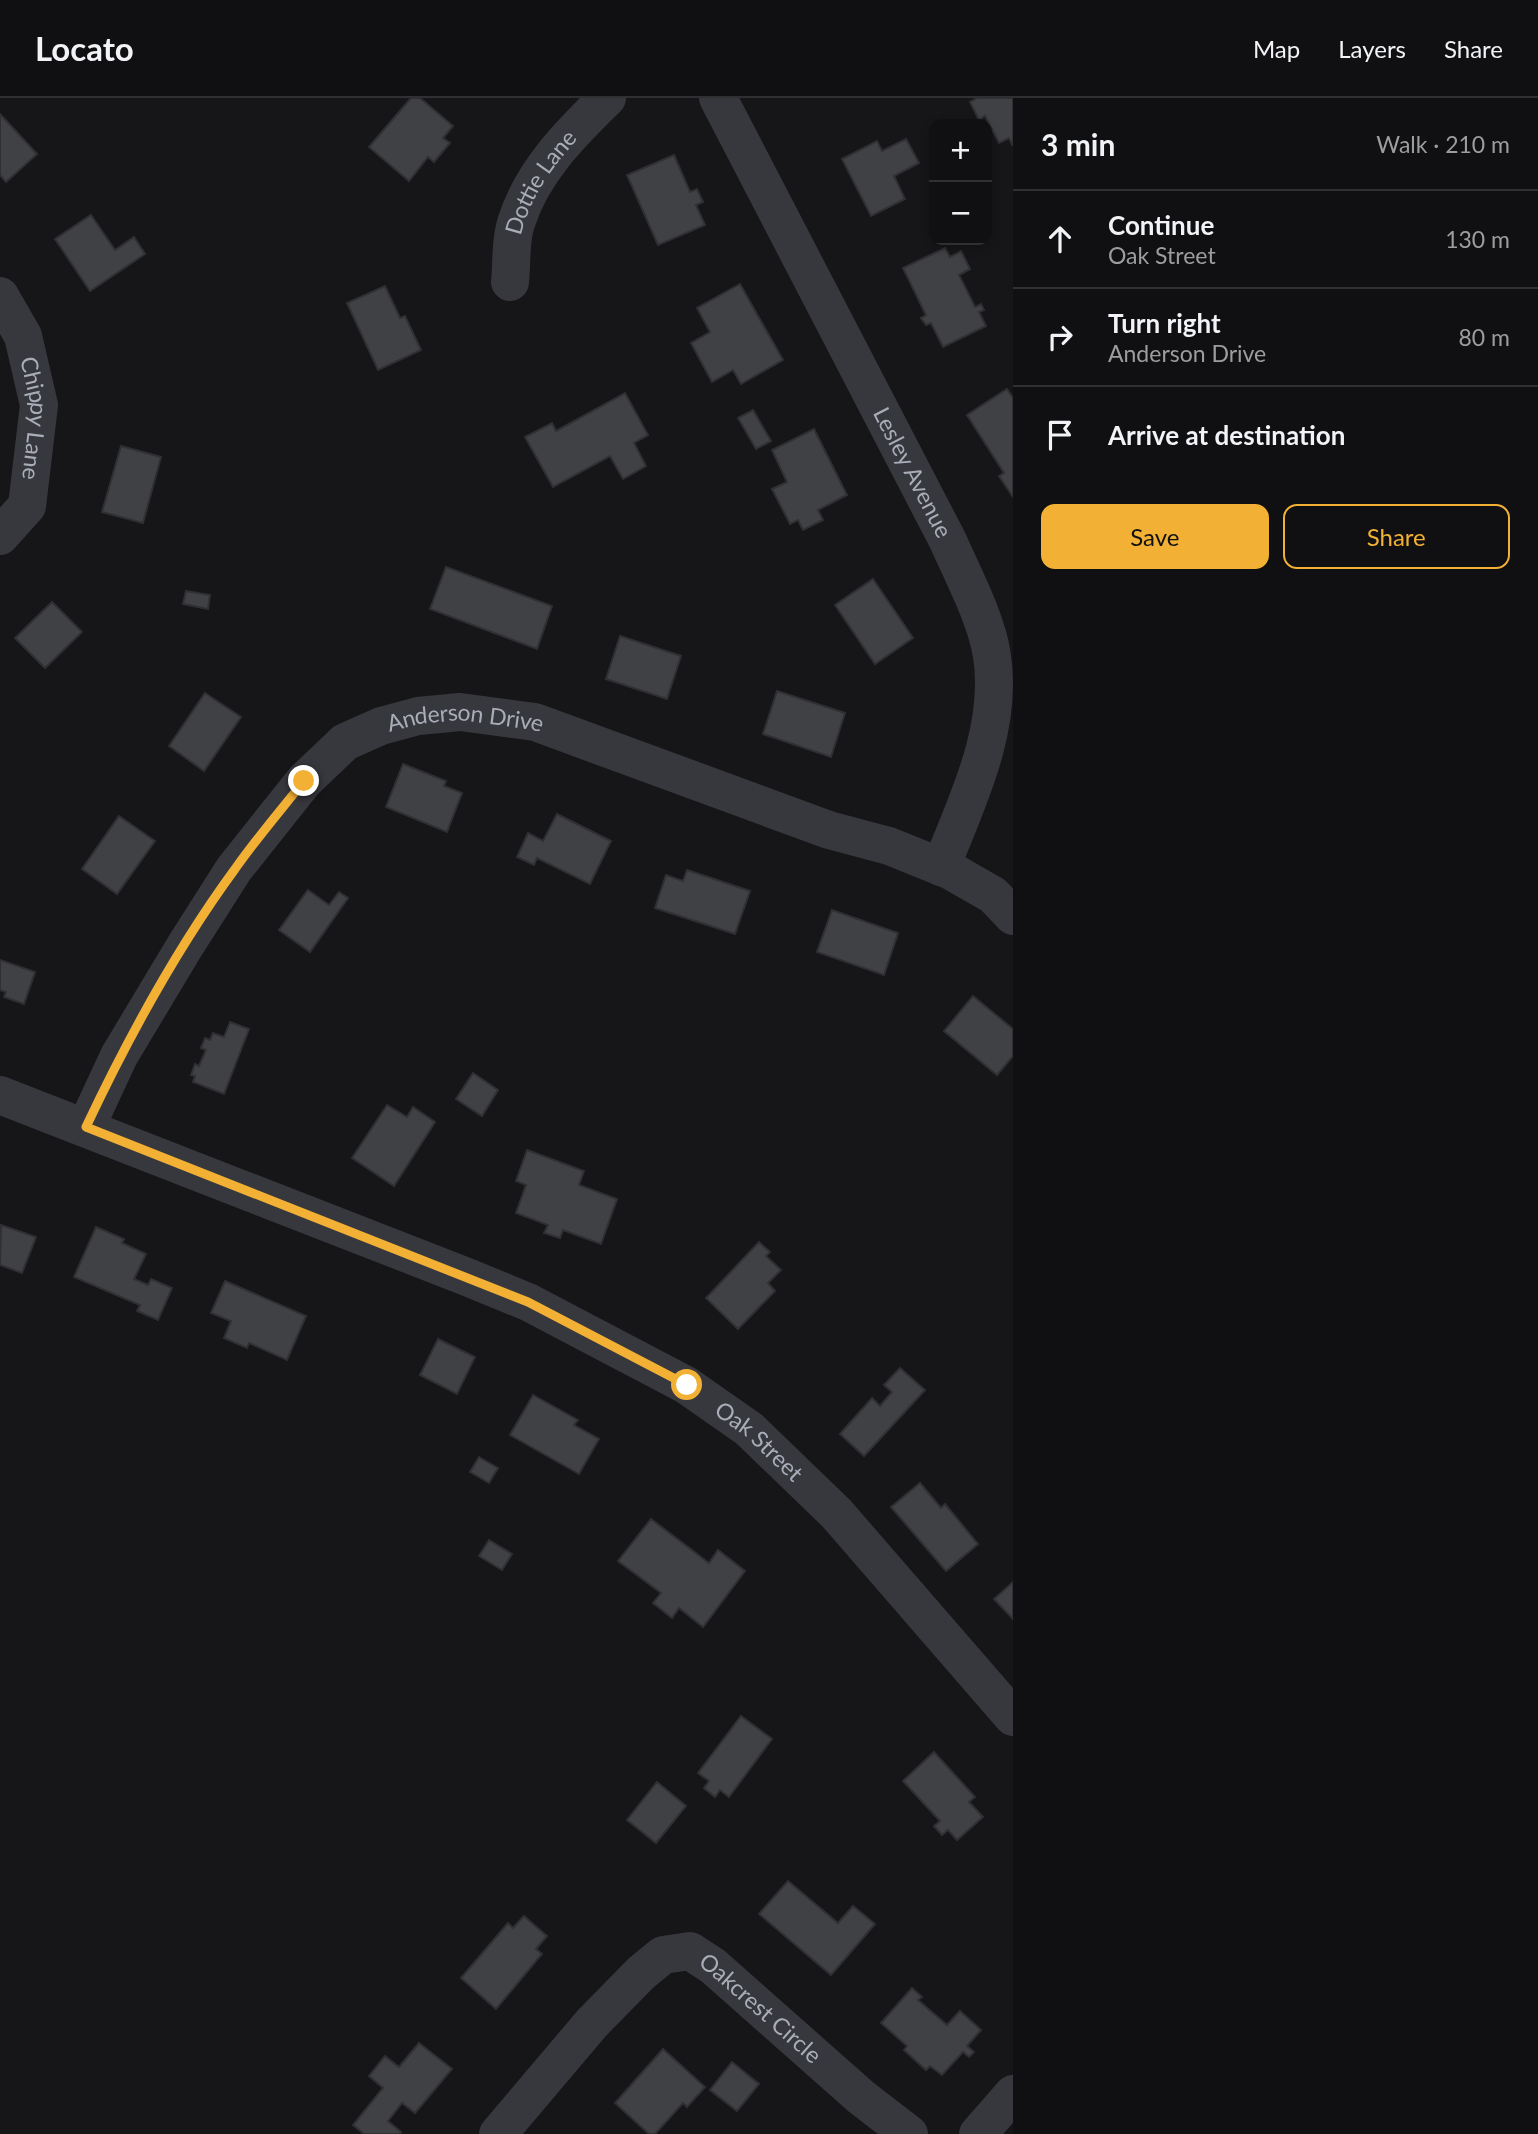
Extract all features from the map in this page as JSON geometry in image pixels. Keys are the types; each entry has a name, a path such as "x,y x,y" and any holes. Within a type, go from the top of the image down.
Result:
{"street":[{"name":"Dottie Lane","path":"510,282 515,225 532,184 561,143 607,98"},
{"name":"Lesley Avenue","path":"718,98 948,541 978,610 992,656 993,704 983,757 941,867"},
{"name":"Chippy Lane","path":"0,296 23,337 39,405 27,506 0,536"},
{"name":"Anderson Drive","path":"86,1127 119,1056 234,869 312,773 345,741 381,726 418,716 460,712 535,722 829,830 889,846 941,867 993,895 1013,916"},
{"name":"Oak Street","path":"0,1095 528,1302 687,1385 749,1429 837,1514 1013,1717"},
{"name":"Oakcrest Circle","path":"498,2134 592,2024 641,1973 663,1955 690,1951 713,1966 861,2097 909,2134"},
{"path":"978,2134 1013,2094"}],"building":[{"path":"411,98 420,98 453,126 443,138 450,143 434,162 428,157 409,181 369,147"},
{"path":"977,98 1013,98 1013,146 1009,138 999,143 992,130 992,119 987,119 985,116 978,119 970,102"},
{"path":"0,114 37,154 6,182 0,175"},
{"path":"906,139 919,163 894,176 905,199 871,216 842,159 877,141 882,151"},
{"path":"674,155 690,192 697,189 703,202 696,205 705,225 658,245 627,175"},
{"path":"91,215 115,250 134,237 145,254 90,291 55,239"},
{"path":"945,248 950,257 961,251 970,269 959,275 975,307 981,304 984,310 979,312 986,326 943,347 931,323 926,325 921,318 926,315 903,268"},
{"path":"740,284 783,360 741,384 733,370 712,382 691,343 710,332 697,308"},
{"path":"385,286 400,318 405,316 421,350 378,370 347,303"},
{"path":"1007,389 1013,398 1013,497 999,476 1004,473 967,415"},
{"path":"625,393 648,435 634,443 646,466 623,479 610,456 553,487 525,437 552,423 556,431"},
{"path":"753,410 771,441 756,449 738,418"},
{"path":"814,429 847,495 818,510 823,520 803,530 798,520 790,524 772,489 787,482 772,450"},
{"path":"121,446 161,457 143,523 102,512"},
{"path":"446,567 552,606 537,649 430,609"},
{"path":"873,579 913,638 875,664 835,605"},
{"path":"186,591 210,595 208,609 183,604"},
{"path":"52,602 82,632 45,668 15,638"},
{"path":"620,636 681,656 667,699 606,679"},
{"path":"777,691 845,713 831,757 763,734"},
{"path":"205,693 241,717 204,771 169,746"},
{"path":"403,764 446,781 444,786 462,793 447,832 386,807"},
{"path":"557,814 611,841 590,884 537,858 534,865 517,857 528,833 543,841"},
{"path":"119,816 155,841 117,894 82,869"},
{"path":"687,870 750,891 735,934 655,908 666,875 683,881"},
{"path":"308,890 329,905 339,892 348,898 310,952 279,930"},
{"path":"832,910 898,933 884,975 817,952"},
{"path":"0,960 35,972 24,1004 4,997 6,992 0,990"},
{"path":"973,996 1013,1029 1013,1056 997,1075 944,1031"},
{"path":"230,1022 249,1029 224,1094 193,1082 195,1076 191,1075 195,1064 199,1066 206,1050 201,1048 205,1038 210,1040 213,1033 224,1037"},
{"path":"473,1073 498,1090 482,1116 456,1099"},
{"path":"387,1105 407,1117 413,1107 435,1122 394,1186 352,1158"},
{"path":"527,1150 584,1171 579,1185 617,1199 601,1244 563,1230 560,1238 544,1233 548,1225 516,1213 526,1185 516,1181"},
{"path":"1,1225 36,1237 22,1273 0,1265"},
{"path":"96,1227 124,1239 122,1243 146,1254 134,1279 148,1285 151,1279 172,1288 158,1320 137,1311 140,1305 74,1277"},
{"path":"759,1242 770,1252 766,1256 781,1270 768,1283 775,1291 738,1329 706,1298"},
{"path":"225,1281 306,1316 287,1360 249,1343 247,1348 224,1338 231,1321 211,1313"},
{"path":"438,1339 475,1357 457,1394 420,1375"},
{"path":"900,1368 925,1390 864,1456 840,1434 872,1398 880,1406 892,1392 884,1385"},
{"path":"533,1395 578,1420 574,1425 599,1439 579,1474 510,1435"},
{"path":"479,1457 498,1468 489,1483 470,1472"},
{"path":"920,1483 941,1508 945,1504 978,1544 946,1571 891,1507"},
{"path":"651,1519 709,1563 718,1550 745,1571 703,1627 679,1608 672,1618 653,1603 661,1593 618,1561"},
{"path":"489,1540 512,1554 502,1570 479,1556"},
{"path":"1013,1582 1013,1619 994,1599"},
{"path":"741,1716 772,1739 729,1797 720,1790 715,1797 704,1788 709,1781 698,1773"},
{"path":"934,1752 975,1797 969,1802 983,1817 957,1840 948,1830 942,1835 934,1826 940,1821 903,1781"},
{"path":"657,1782 686,1806 656,1843 627,1820"},
{"path":"788,1881 838,1923 853,1906 875,1924 831,1975 759,1914"},
{"path":"524,1916 547,1936 536,1949 542,1954 496,2009 461,1978 508,1923 513,1928"},
{"path":"912,1988 922,1997 918,2000 947,2025 960,2011 981,2030 967,2046 974,2052 969,2057 963,2052 942,2075 930,2066 926,2070 904,2050 907,2046 881,2023"},
{"path":"419,2043 452,2069 415,2113 402,2103 388,2121 400,2134 364,2134 353,2125 383,2088 369,2076 385,2056 399,2067"},
{"path":"663,2049 705,2087 687,2107 683,2103 655,2134 649,2134 615,2103"},
{"path":"732,2062 759,2084 737,2111 710,2090"}],"route":[{"path":"304,781 234,869 185,946 119,1056 86,1127 528,1302 687,1385"}]}
